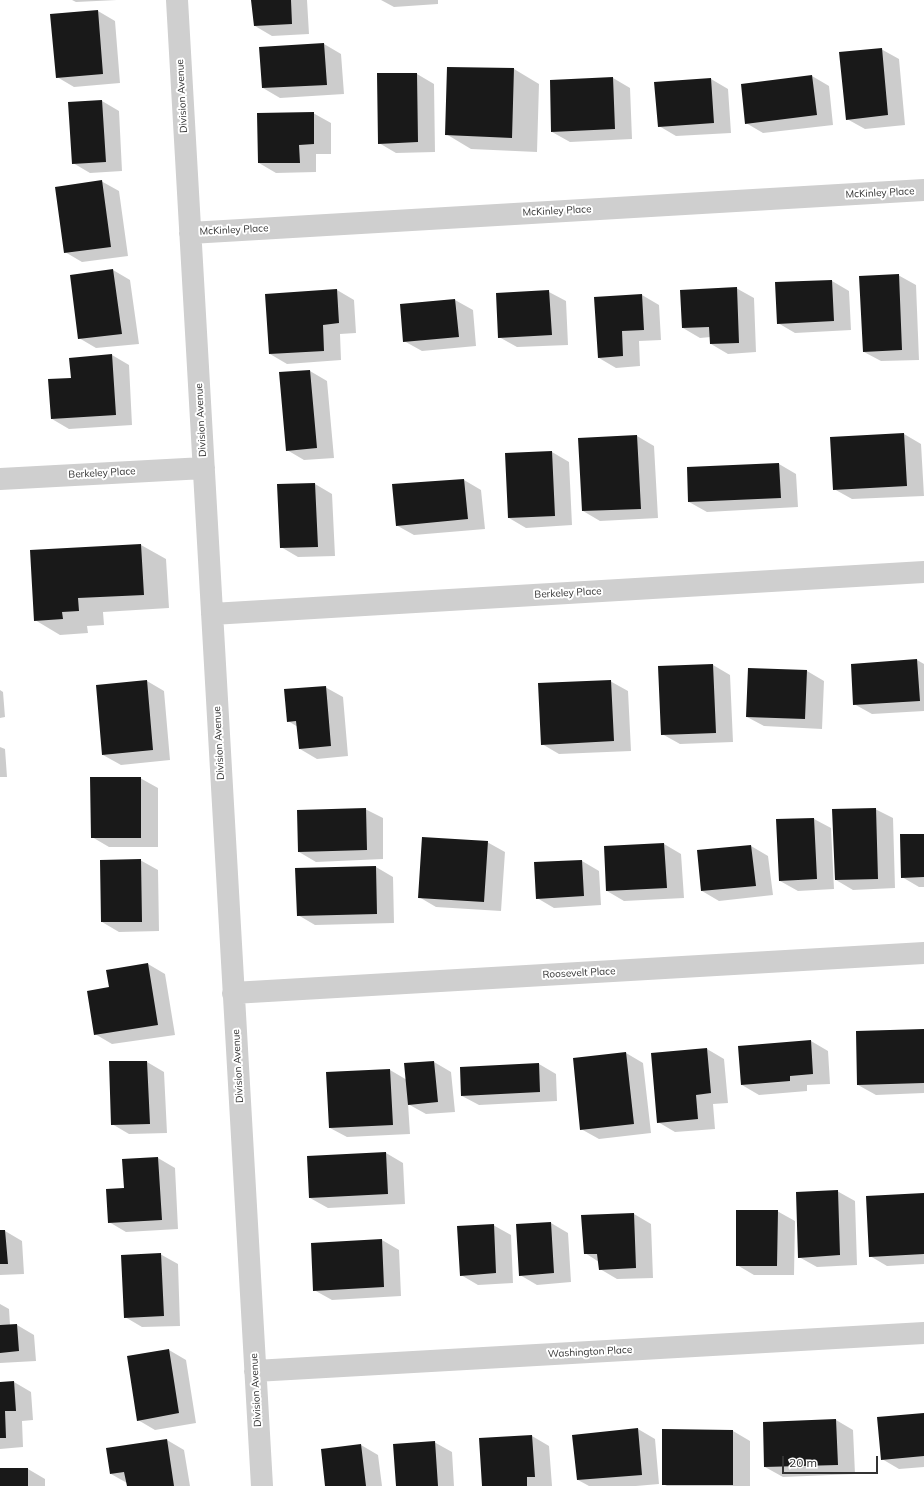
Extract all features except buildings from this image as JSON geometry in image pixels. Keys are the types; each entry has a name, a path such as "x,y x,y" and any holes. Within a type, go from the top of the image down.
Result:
{"street":[{"name":"Division Avenue","path":"177,0 262,1486"},
{"name":"McKinley Place","path":"190,233 924,190"},
{"name":"Berkeley Place","path":"0,479 204,468"},
{"name":"Berkeley Place","path":"212,614 924,572"},
{"name":"Roosevelt Place","path":"233,993 924,953"},
{"name":"Washington Place","path":"255,1371 924,1333"}]}
